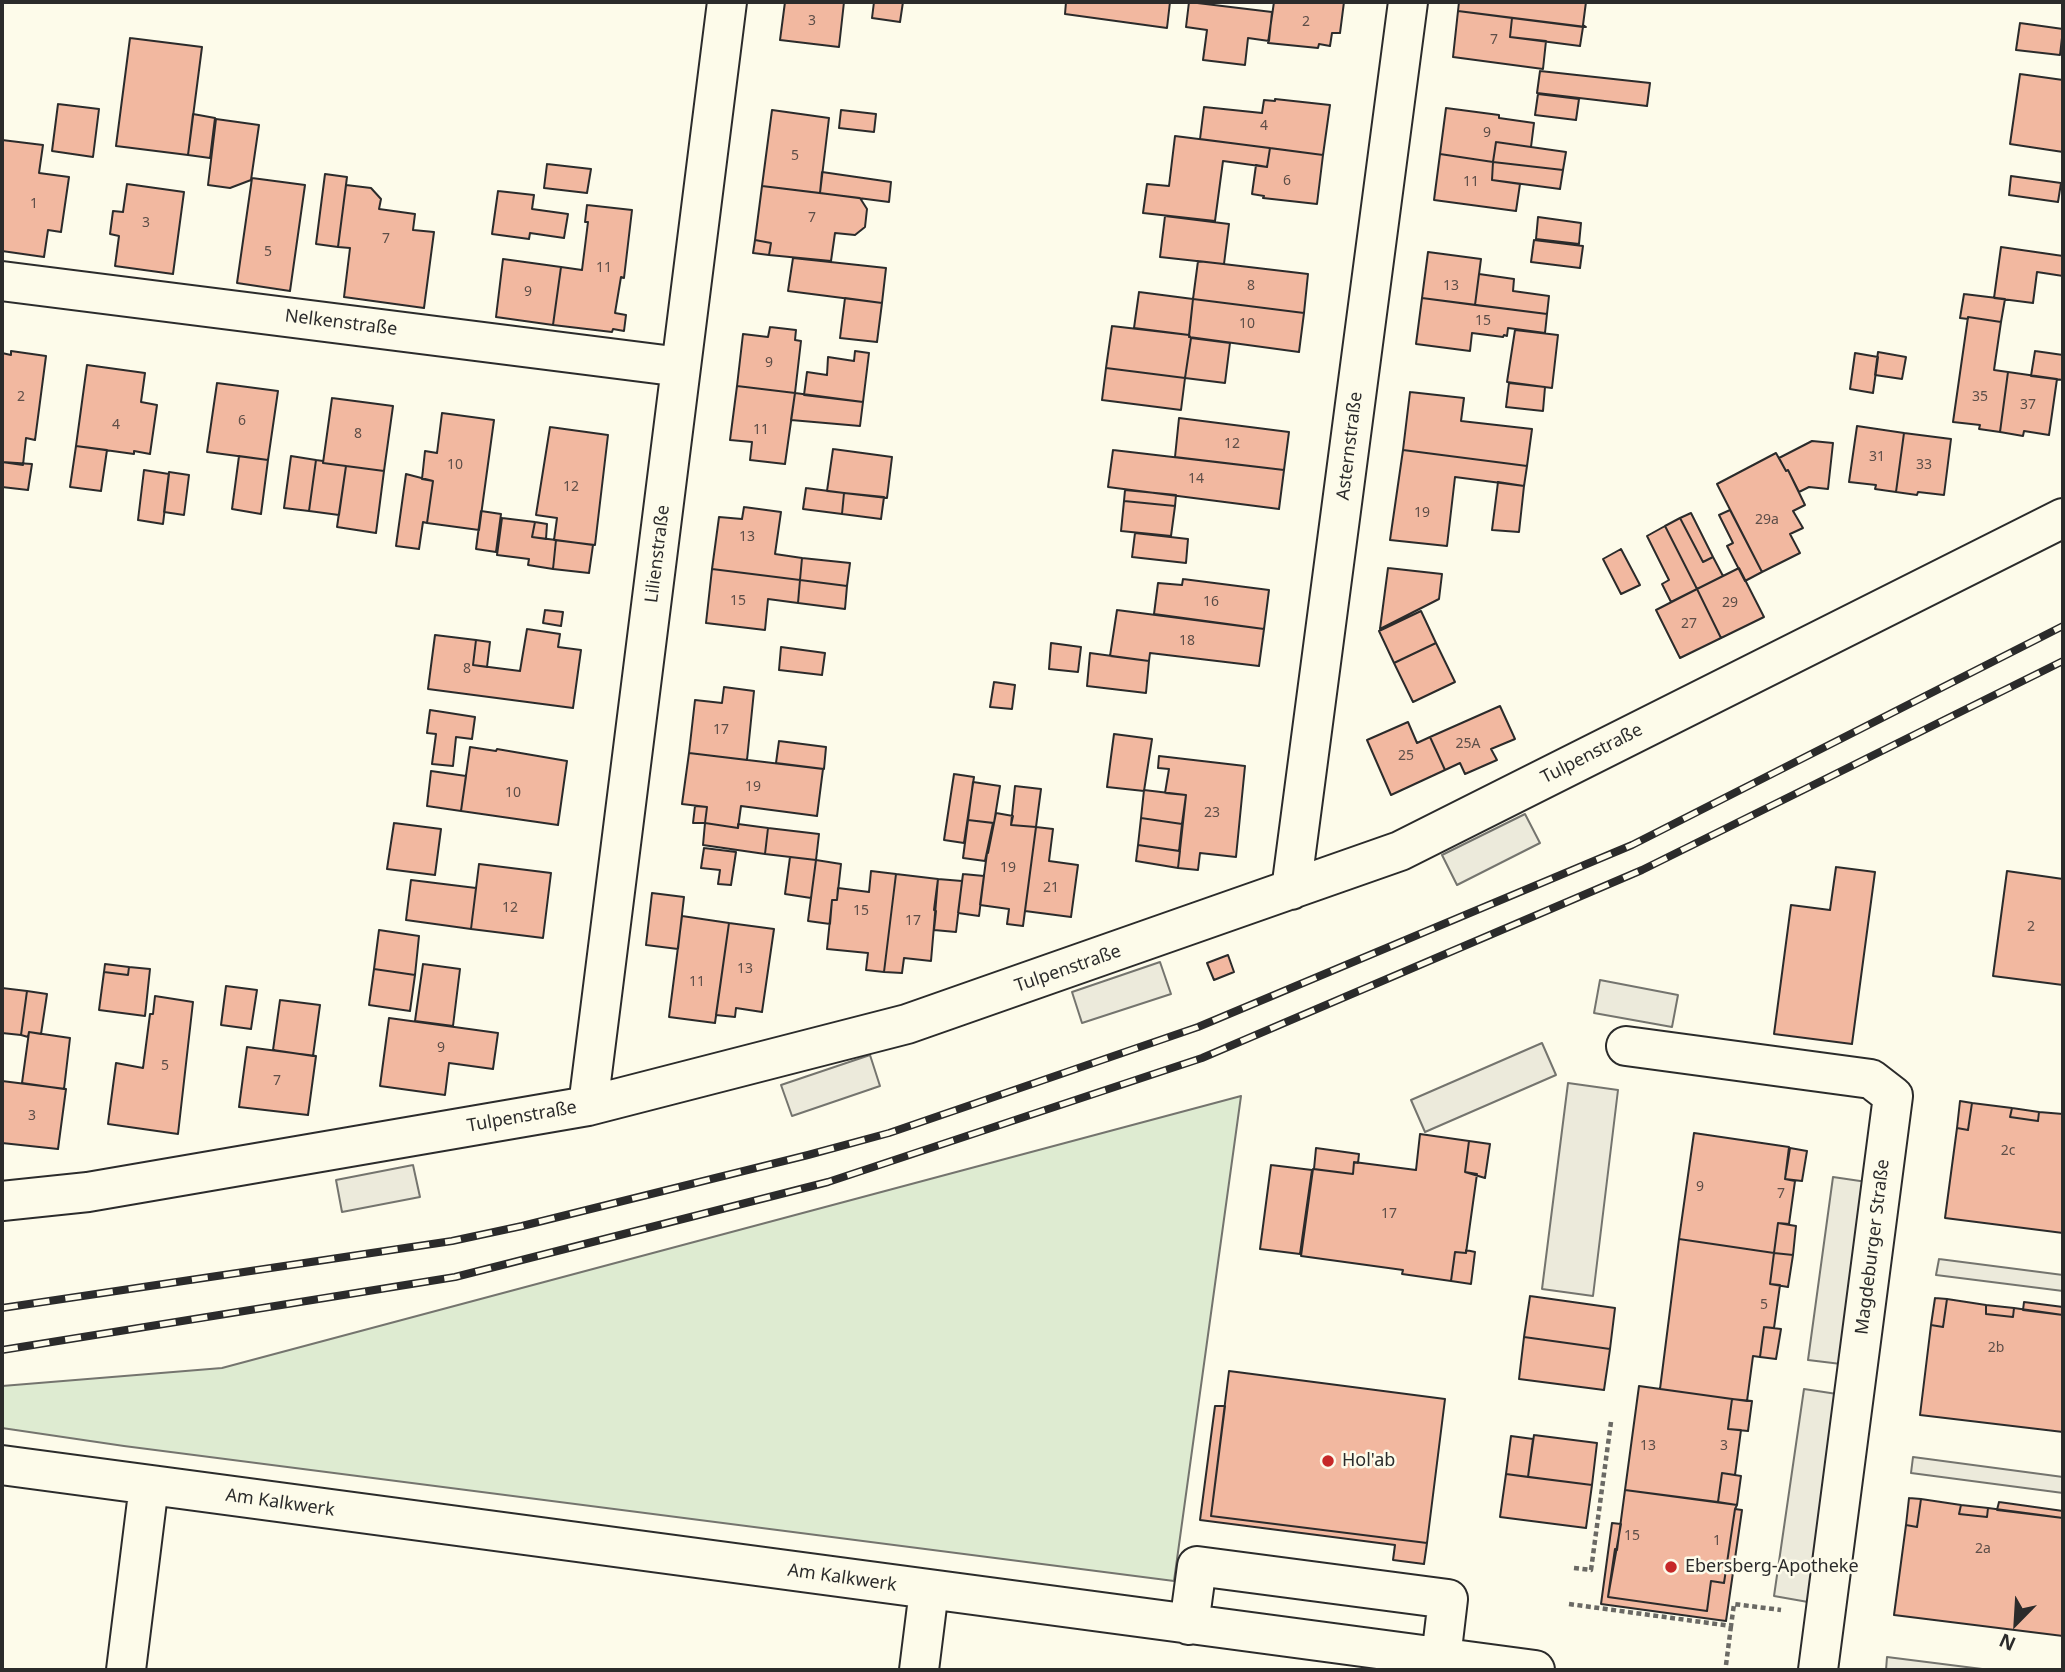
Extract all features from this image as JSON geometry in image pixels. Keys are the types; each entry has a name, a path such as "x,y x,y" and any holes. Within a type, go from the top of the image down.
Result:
{"street":[{"name":"Lilienstraße","path":"588,1106 727,2"},
{"name":"Asternstraße","path":"1292,890 1408,2"},
{"name":"Nelkenstraße","path":"2,281 681,367"},
{"name":"Tulpenstraße","path":"2,1201 88,1192 588,1106 907,1024 1400,851 2063,518"},
{"name":"Magdeburger Straße","path":"1626,1046 1871,1079 1893,1096 1818,1670"},
{"name":"Am Kalkwerk","path":"2,1465 1535,1670"},
{"path":"126,1670 149,1485"},
{"path":"1189,1625 1197,1566 1448,1599 1441,1658"},
{"path":"919,1670 929,1590"}],"path":[{"path":"1574,1568 1591,1570 1611,1423"},
{"path":"1569,1604 1731,1626"},
{"path":"1726,1665 1734,1604 1825,1616"}],"green space":[{"path":"1241,1096 1174,1581 2,1428 2,1386 222,1368"}],"shaded area":[{"path":"1525,814 1540,843 1457,885 1442,855"},
{"path":"1160,962 1171,994 1082,1023 1072,992"},
{"path":"1600,980 1678,995 1672,1027 1594,1013"},
{"path":"1542,1043 1556,1075 1425,1132 1411,1100"},
{"path":"870,1055 880,1086 792,1116 781,1085"},
{"path":"1568,1083 1618,1090 1593,1296 1542,1289"},
{"path":"413,1165 420,1197 342,1212 336,1180"},
{"path":"1833,1177 1867,1182 1841,1364 1808,1360"},
{"path":"1939,1259 2063,1275 2063,1291 1936,1275"},
{"path":"1804,1389 1837,1394 1808,1602 1774,1596"},
{"path":"1913,1457 2063,1477 2063,1493 1911,1473"},
{"path":"1887,1657 1990,1670 1886,1670"}],"building":[{"path":"785,2 844,2 839,47 780,40"},
{"path":"874,2 903,2 900,22 872,18"},
{"path":"1066,2 1170,2 1167,28 1065,14"},
{"path":"1189,2 1272,12 1269,41 1248,38 1245,65 1203,60 1207,30 1186,27"},
{"path":"1274,2 1344,2 1340,33 1332,33 1330,46 1319,44 1318,48 1268,43"},
{"path":"1459,2 1586,2 1583,25 1586,27 1458,11"},
{"path":"1458,11 1512,18 1510,37 1546,41 1543,69 1453,57"},
{"path":"1512,18 1583,27 1580,46 1510,37"},
{"path":"2020,23 2063,29 2060,55 2016,50"},
{"path":"130,38 202,47 188,155 116,146"},
{"path":"1540,71 1650,83 1647,106 1537,93"},
{"path":"2020,74 2063,80 2063,152 2010,144"},
{"path":"1538,94 1579,99 1576,120 1535,115"},
{"path":"1264,100 1330,105 1323,155 1200,139 1204,107 1262,113"},
{"path":"58,104 99,109 93,157 52,151"},
{"path":"1446,108 1534,123 1531,147 1496,142 1493,162 1440,154"},
{"path":"772,110 829,118 820,193 762,186"},
{"path":"841,110 876,114 874,132 839,128"},
{"path":"193,114 215,118 210,158 188,155"},
{"path":"216,119 259,125 251,180 230,188 208,185"},
{"path":"1175,136 1270,148 1267,167 1223,161 1215,221 1143,213 1147,184 1169,186"},
{"path":"2,140 43,145 39,173 69,177 61,232 48,230 44,257 2,251"},
{"path":"1496,142 1566,152 1563,170 1493,162"},
{"path":"1270,148 1323,155 1317,204 1263,198 1264,196 1252,194 1256,165 1267,167"},
{"path":"1440,154 1493,162 1492,180 1520,184 1516,211 1434,200"},
{"path":"1493,162 1563,170 1560,189 1492,180"},
{"path":"547,164 591,169 587,193 544,188"},
{"path":"822,172 891,182 889,202 820,193"},
{"path":"325,174 347,177 338,247 316,244"},
{"path":"2011,176 2061,183 2058,202 2009,195"},
{"path":"252,178 305,185 290,291 237,283"},
{"path":"127,184 184,192 173,274 115,266 119,236 110,234 113,211 123,212"},
{"path":"346,185 371,188 381,199 379,209 415,214 413,230 434,232 424,308 344,297 350,248 338,247"},
{"path":"762,186 860,198 867,209 865,227 855,235 835,233 831,261 769,255 771,243 755,240"},
{"path":"498,191 534,195 532,209 568,214 564,238 530,233 529,239 492,234"},
{"path":"587,205 632,210 624,278 621,277 615,313 626,315 624,331 553,325 561,267 582,270 588,222 585,222"},
{"path":"1165,216 1229,224 1224,264 1160,257"},
{"path":"1538,217 1581,223 1579,244 1536,239"},
{"path":"755,240 771,243 769,255 753,253"},
{"path":"1534,240 1583,246 1580,268 1531,262"},
{"path":"2001,247 2063,256 2063,276 2037,272 2033,303 1994,298"},
{"path":"1428,252 1481,259 1475,305 1422,298"},
{"path":"793,258 886,268 882,303 788,291"},
{"path":"503,259 561,267 553,325 496,317"},
{"path":"1198,261 1308,274 1304,313 1193,299"},
{"path":"1479,274 1514,279 1513,291 1549,296 1547,314 1475,305"},
{"path":"1139,292 1193,299 1189,335 1134,328"},
{"path":"1964,294 2005,299 2001,322 1960,318"},
{"path":"845,298 882,303 877,342 840,338"},
{"path":"1422,298 1547,314 1545,333 1508,328 1507,336 1503,337 1472,333 1470,351 1416,344"},
{"path":"1193,299 1304,313 1299,352 1189,337"},
{"path":"1968,317 2001,322 1994,370 2008,372 2000,432 1979,429 1980,425 1953,422"},
{"path":"1112,326 1189,335 1191,338 1185,378 1106,368"},
{"path":"770,327 796,330 795,340 801,341 795,393 737,386 743,334 768,337"},
{"path":"1515,330 1558,335 1552,388 1507,382"},
{"path":"1191,338 1230,343 1225,383 1185,378"},
{"path":"11,351 46,356 35,440 26,438 23,465 2,462 2,353 11,355"},
{"path":"855,351 869,353 863,402 804,395 807,372 827,375 828,357 854,361"},
{"path":"2035,351 2063,355 2063,380 2031,376"},
{"path":"1878,352 1906,357 1902,379 1875,375"},
{"path":"1855,353 1878,357 1873,393 1850,389"},
{"path":"87,365 145,373 141,402 157,405 150,454 76,446"},
{"path":"1106,368 1185,378 1181,410 1102,400"},
{"path":"2008,372 2057,379 2049,435 2024,431 2023,436 2000,432"},
{"path":"217,383 278,391 268,460 207,452"},
{"path":"1509,383 1545,387 1543,411 1506,407"},
{"path":"737,386 795,393 785,464 750,460 752,442 730,440"},
{"path":"1410,392 1464,398 1461,421 1532,429 1527,466 1403,450"},
{"path":"795,393 863,402 860,426 791,420"},
{"path":"332,398 393,406 384,471 323,463"},
{"path":"442,413 494,420 479,530 427,523 433,481 422,479 425,451 437,453"},
{"path":"1179,418 1289,432 1284,470 1175,457"},
{"path":"1857,426 1904,433 1896,492 1875,489 1876,485 1849,482"},
{"path":"550,427 608,435 595,545 554,540 557,518 536,515"},
{"path":"1904,433 1951,439 1944,495 1896,492"},
{"path":"1812,441 1833,443 1828,489 1809,487 1799,492 1779,458"},
{"path":"76,446 107,450 101,491 70,487"},
{"path":"833,449 892,457 887,498 827,491"},
{"path":"1113,450 1284,470 1279,509 1108,487"},
{"path":"1403,450 1527,466 1524,486 1455,477 1447,546 1390,540"},
{"path":"1776,453 1786,471 1788,470 1805,505 1793,511 1803,528 1790,534 1800,553 1762,572 1717,484"},
{"path":"239,456 268,460 261,514 232,509"},
{"path":"291,456 316,460 309,511 284,508"},
{"path":"316,460 346,466 339,515 309,511"},
{"path":"2,462 32,464 28,490 2,487"},
{"path":"346,466 384,471 376,533 337,527"},
{"path":"144,470 169,474 163,524 138,520"},
{"path":"169,472 189,475 184,515 164,512"},
{"path":"406,474 433,481 427,523 423,522 419,549 396,546"},
{"path":"1498,482 1524,486 1519,532 1492,530"},
{"path":"806,488 844,493 842,514 803,509"},
{"path":"1125,490 1176,495 1175,506 1124,501"},
{"path":"844,493 884,497 881,519 842,514"},
{"path":"1124,501 1175,506 1171,536 1121,531"},
{"path":"744,507 781,512 775,554 802,558 800,580 712,569 719,517 742,519"},
{"path":"1730,510 1762,572 1745,581 1727,546 1733,543 1719,515"},
{"path":"481,511 501,514 496,552 476,549"},
{"path":"1691,513 1713,557 1703,562 1680,518"},
{"path":"502,518 535,522 532,537 556,540 553,569 528,565 529,559 497,555"},
{"path":"1680,518 1703,562 1713,557 1723,576 1697,589 1665,526"},
{"path":"535,522 547,524 546,539 532,537"},
{"path":"1665,526 1697,589 1671,602 1662,584 1669,580 1647,536"},
{"path":"1135,533 1188,539 1186,563 1132,557"},
{"path":"556,540 593,545 589,573 553,569"},
{"path":"1621,549 1640,585 1621,594 1603,559"},
{"path":"802,558 850,563 847,586 800,580"},
{"path":"1388,568 1442,574 1439,599 1380,629"},
{"path":"1739,568 1764,617 1721,638 1697,589"},
{"path":"712,569 800,580 798,603 768,599 765,630 706,623"},
{"path":"1183,579 1269,590 1264,629 1154,614 1158,583 1182,585"},
{"path":"800,580 847,586 845,609 798,603"},
{"path":"1697,589 1721,638 1680,658 1656,610"},
{"path":"545,610 563,612 561,626 543,623"},
{"path":"1117,610 1264,629 1259,666 1150,653 1149,661 1110,656"},
{"path":"1421,611 1436,643 1394,663 1379,631"},
{"path":"527,629 560,634 558,647 581,650 573,708 428,689 435,635 476,640 473,665 520,671"},
{"path":"476,640 490,642 487,667 473,665"},
{"path":"1051,643 1081,647 1078,672 1049,669"},
{"path":"1436,643 1455,682 1413,702 1394,663"},
{"path":"781,647 825,653 822,675 779,670"},
{"path":"1090,653 1149,661 1146,693 1087,686"},
{"path":"994,682 1015,685 1012,709 990,707"},
{"path":"724,687 754,691 747,760 689,753 695,700 722,703"},
{"path":"1500,706 1515,739 1491,749 1497,760 1465,774 1460,763 1445,770 1430,737"},
{"path":"430,710 475,717 472,739 456,737 453,766 432,764 436,734 427,733"},
{"path":"1408,722 1417,743 1430,737 1445,770 1391,795 1367,740"},
{"path":"1114,734 1152,739 1144,791 1107,787"},
{"path":"779,741 826,747 824,769 776,763"},
{"path":"470,747 567,761 558,825 461,811"},
{"path":"689,753 823,769 817,816 741,806 738,828 705,823 707,807 682,804"},
{"path":"1159,756 1245,766 1236,857 1200,853 1198,870 1178,868 1186,795 1165,793 1169,769 1158,768"},
{"path":"431,771 466,776 461,811 427,806"},
{"path":"954,774 974,777 964,843 944,840"},
{"path":"973,782 1000,786 994,823 968,820"},
{"path":"1015,786 1041,789 1036,827 1011,825"},
{"path":"1144,790 1186,795 1182,824 1141,818"},
{"path":"695,806 707,807 705,823 693,823"},
{"path":"996,813 1013,816 1011,825 1036,827 1023,926 1007,924 1009,909 980,905"},
{"path":"1141,818 1182,824 1179,851 1138,845"},
{"path":"968,820 993,823 985,861 963,858"},
{"path":"394,823 441,829 435,875 387,869"},
{"path":"705,823 738,828 738,824 768,828 765,854 703,845"},
{"path":"1036,827 1053,829 1049,861 1078,865 1071,917 1025,911"},
{"path":"768,828 819,834 816,860 765,854"},
{"path":"1138,845 1180,851 1178,868 1136,861"},
{"path":"704,848 736,852 731,885 718,884 720,870 701,868"},
{"path":"790,857 816,860 811,898 785,894"},
{"path":"816,860 841,864 837,900 832,900 830,924 808,921"},
{"path":"479,864 551,873 543,938 471,929"},
{"path":"1836,867 1875,872 1852,1044 1774,1034 1791,905 1830,910"},
{"path":"871,871 896,874 884,972 866,970 868,953 827,949 832,900 837,900 838,888 869,892"},
{"path":"2007,871 2063,879 2063,985 1993,976"},
{"path":"896,874 938,879 931,961 904,958 902,973 884,972"},
{"path":"963,874 984,876 979,916 958,913"},
{"path":"938,879 962,881 956,932 934,930"},
{"path":"411,880 476,888 471,929 406,920"},
{"path":"652,893 684,897 678,949 646,945"},
{"path":"682,916 729,923 715,1023 669,1017"},
{"path":"729,923 774,929 762,1012 736,1008 735,1017 716,1015"},
{"path":"379,930 419,936 415,975 374,969"},
{"path":"1228,955 1234,972 1214,980 1207,963"},
{"path":"105,964 129,967 128,975 104,972"},
{"path":"423,964 460,969 453,1026 415,1021"},
{"path":"129,967 150,969 145,1016 99,1010 104,972 128,975"},
{"path":"374,969 415,975 410,1011 369,1005"},
{"path":"226,986 257,990 251,1029 221,1025"},
{"path":"2,988 27,991 21,1035 2,1033"},
{"path":"27,991 47,994 41,1034 29,1032 28,1037 21,1035"},
{"path":"155,996 193,1002 178,1134 108,1124 116,1063 143,1068"},
{"path":"280,1000 320,1005 313,1056 273,1050"},
{"path":"389,1018 498,1033 493,1069 449,1063 445,1095 380,1086"},
{"path":"29,1032 70,1038 64,1089 22,1083"},
{"path":"247,1047 316,1056 308,1115 239,1107"},
{"path":"2,1081 66,1089 58,1149 2,1143"},
{"path":"1960,1101 1972,1103 1968,1130 1957,1128"},
{"path":"1972,1103 2012,1108 2010,1117 2038,1121 2039,1112 2063,1114 2063,1233 1945,1218 1957,1128 1968,1130"},
{"path":"2012,1108 2039,1112 2038,1121 2010,1117"},
{"path":"1694,1133 1789,1147 1785,1179 1795,1181 1789,1224 1778,1223 1774,1253 1679,1239"},
{"path":"1420,1134 1469,1141 1465,1172 1477,1174 1466,1253 1455,1252 1451,1281 1402,1274 1403,1270 1301,1256 1313,1169 1353,1174 1354,1162 1416,1170"},
{"path":"1469,1141 1490,1144 1485,1178 1465,1172"},
{"path":"1316,1148 1359,1154 1358,1163 1354,1162 1353,1174 1314,1169"},
{"path":"1790,1148 1807,1151 1802,1181 1785,1179"},
{"path":"1271,1165 1312,1170 1300,1254 1260,1249"},
{"path":"1778,1223 1796,1226 1793,1255 1774,1253"},
{"path":"1679,1239 1774,1253 1770,1284 1780,1285 1774,1328 1764,1327 1760,1357 1753,1356 1747,1401 1660,1389"},
{"path":"1466,1250 1475,1252 1471,1284 1451,1281 1455,1252 1466,1253"},
{"path":"1774,1253 1793,1255 1788,1287 1770,1284"},
{"path":"1530,1296 1615,1308 1610,1349 1524,1337"},
{"path":"1935,1298 1947,1299 1943,1327 1931,1325"},
{"path":"1947,1299 1986,1305 1986,1314 2013,1317 2014,1308 2063,1315 2063,1432 1920,1415 1931,1325 1943,1327"},
{"path":"2024,1302 2063,1307 2063,1315 2023,1310"},
{"path":"1986,1305 2014,1308 2013,1317 1986,1314"},
{"path":"1764,1327 1781,1329 1776,1359 1760,1357"},
{"path":"1524,1337 1610,1349 1604,1390 1519,1379"},
{"name":"Hol'ab","path":"1229,1371 1445,1399 1427,1543 1211,1516"},
{"path":"1639,1386 1732,1399 1728,1429 1741,1430 1735,1475 1722,1473 1718,1502 1625,1490"},
{"path":"1732,1399 1752,1401 1748,1431 1728,1429"},
{"path":"1215,1406 1225,1406 1211,1516 1427,1543 1424,1564 1393,1560 1395,1545 1200,1520"},
{"path":"1534,1435 1597,1443 1592,1485 1528,1477"},
{"path":"1511,1436 1533,1439 1528,1477 1506,1474"},
{"path":"1722,1473 1741,1476 1737,1505 1718,1502"},
{"path":"1506,1474 1592,1485 1586,1528 1500,1517"},
{"path":"1625,1490 1737,1505 1724,1583 1711,1581 1707,1611 1608,1597"},
{"path":"1909,1498 1921,1499 1917,1527 1906,1525"},
{"path":"1921,1499 1961,1505 1959,1514 1987,1517 1988,1508 2063,1518 2063,1636 1894,1615 1906,1525 1917,1527"},
{"path":"1999,1502 2063,1511 2063,1518 1997,1510"},
{"path":"1961,1505 1988,1508 1987,1517 1959,1514"},
{"path":"1735,1509 1742,1510 1726,1621 1601,1604 1612,1523 1621,1524 1608,1597 1707,1611 1711,1581 1724,1583"}],"railway":[{"path":"2,1308 452,1241 522,1226 889,1133 1198,1027 1632,845 2063,626"},
{"path":"2,1350 455,1277 828,1182 1202,1058 1642,870 2063,661"}],"place":[{"name":"Hol'ab","path":"1328,1461"},
{"name":"Ebersberg-Apotheke","path":"1671,1567"}]}
